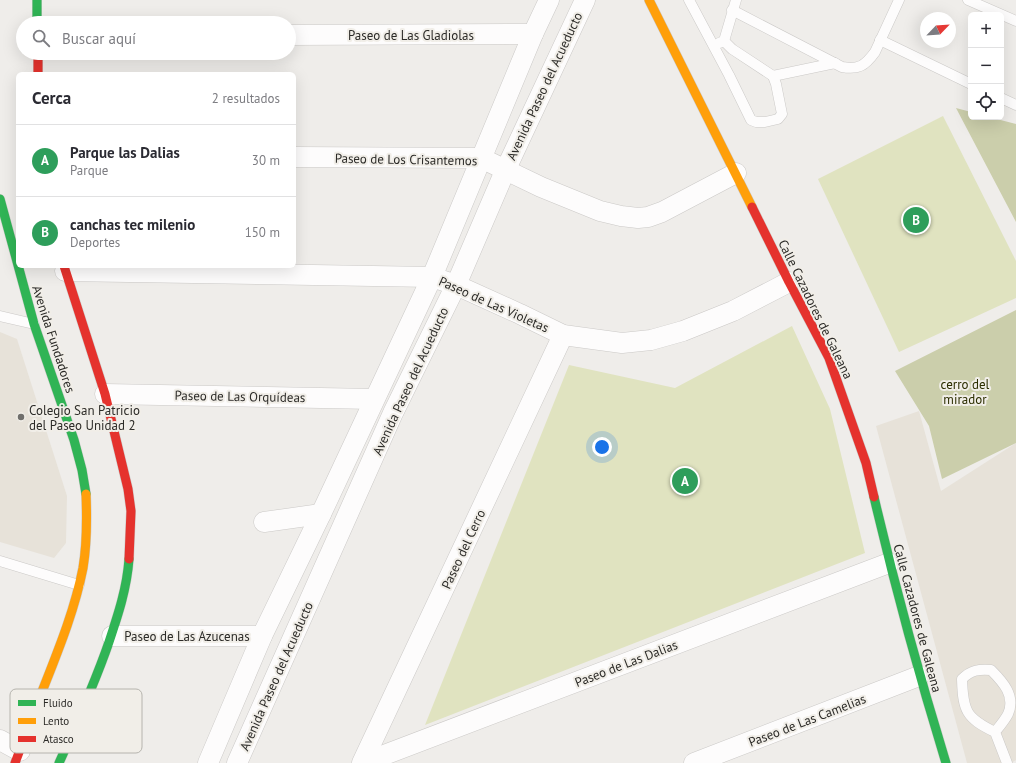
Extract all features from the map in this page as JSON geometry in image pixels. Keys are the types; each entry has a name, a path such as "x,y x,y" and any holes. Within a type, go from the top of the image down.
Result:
{"main road":[{"path":"37,0 37,16"},
{"name":"Calle Cazadores de Galeana","path":"649,0 789,282 829,358 866,464 919,676 946,763"},
{"path":"38,60 38,72"},
{"name":"Avenida Fundadores","path":"0,199 16,260"},
{"name":"Avenida Fundadores","path":"18,268 34,324 74,440 86,488 86,540 83,567 68,623 43,689"},
{"path":"65,269 105,394 128,489 131,511 128,574 120,610 112,636 91,689"},
{"path":"59,763 63,753"}],"street":[{"path":"530,0 536,26"},
{"name":"Avenida Paseo del Acueducto","path":"208,763 262,636 432,277 536,26 549,0"},
{"name":"Avenida Paseo del Acueducto","path":"237,763 393,413 456,285 505,171 585,0"},
{"name":"Paseo de Las Gladiolas","path":"296,35 536,26"},
{"name":"Paseo de Los Crisantemos","path":"296,157 481,158 505,171 600,211 638,218 648,217 662,212 736,173"},
{"name":"Paseo de Las Violetas","path":"65,269 432,277 456,285 563,335 622,343 651,340 683,331 733,311 789,282"},
{"name":"Paseo del Cerro","path":"363,763 563,335"},
{"name":"Paseo de Las Orquídeas","path":"105,394 374,399"},
{"path":"264,522 321,514"},
{"name":"Paseo de Las Dalias","path":"363,763 890,563"},
{"name":"Paseo de Las Azucenas","path":"112,636 262,636"},
{"name":"Paseo de Las Camelias","path":"694,763 919,676"},
{"path":"0,740 10,749"}],"lane":[{"path":"689,0 751,120 756,122 778,119 782,114 773,76 732,49 724,41"},
{"path":"724,41 734,5 842,67 852,69 860,67 871,58 899,0"},
{"path":"968,0 1016,21"},
{"path":"880,40 968,83"},
{"path":"713,46 724,41"},
{"path":"773,76 835,63"},
{"path":"1004,99 1016,105"},
{"path":"0,316 34,324"},
{"path":"0,561 79,585"},
{"path":"995,732 1008,714 1011,701 1004,684 991,670 978,669 967,674 962,679 963,700 969,714 978,724 995,732 1007,763"}],"shaded area":[{"name":"Colegio San Patricio del Paseo Unidad 2","path":"0,332 17,339 67,496 66,543 54,558 0,542"},
{"path":"919,411 941,491 1016,443 1016,760 1011,763 967,763 876,426"}],"green space":[{"path":"956,108 968,111 968,120 1001,120 1016,124 1016,222"},
{"path":"943,116 1016,261 1016,298 899,352 818,179"},
{"name":"cerro del mirador","path":"1016,310 1016,443 942,479 929,426 895,371"},
{"path":"792,326 830,409 865,553 425,725 569,365 675,388"}],"traffic: fast":[{"path":"37,0 37,16"},
{"path":"0,199 16,258"},
{"path":"19,268 34,324 74,440 82,470 86,494"},
{"path":"874,497 908,631 946,763"},
{"path":"92,689 119,612 129,559"},
{"path":"59,763 63,753"}],"traffic: slow":[{"path":"649,0 752,207"},
{"path":"43,689 61,643 79,587 85,550 87,522 86,494"}],"traffic: jam":[{"path":"38,60 38,72"},
{"path":"752,207 829,358 866,463 874,497"},
{"path":"65,268 105,394 128,489 131,511 129,559"},
{"path":"15,763 19,753"}],"place":[{"name":"canchas tec milenio","path":"916,220"},
{"name":"Colegio San Patricio del Paseo Unidad 2","path":"21,417"},
{"name":"Parque las Dalias","path":"685,481"}]}
